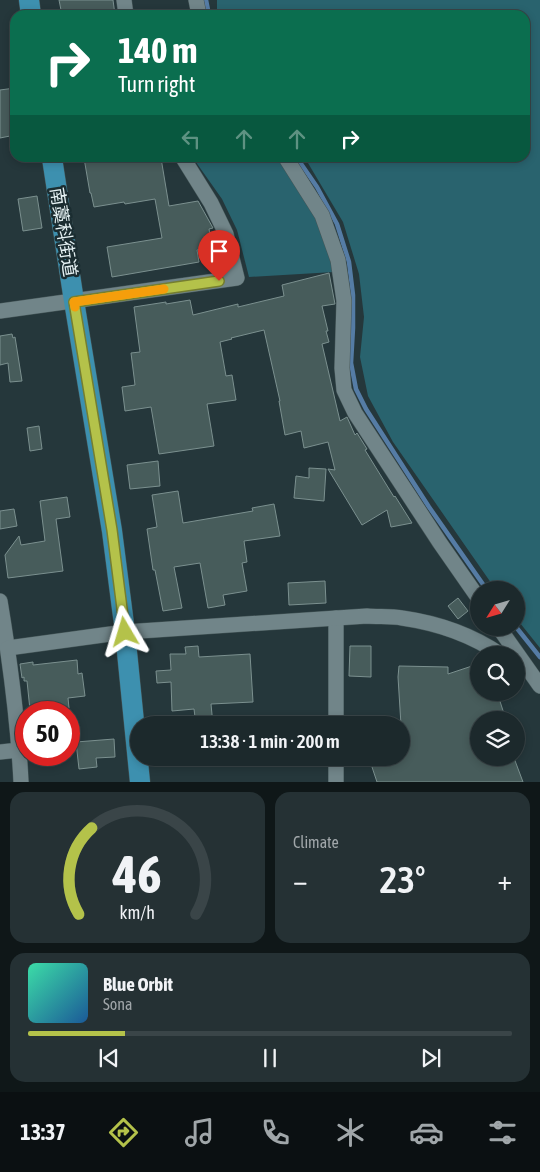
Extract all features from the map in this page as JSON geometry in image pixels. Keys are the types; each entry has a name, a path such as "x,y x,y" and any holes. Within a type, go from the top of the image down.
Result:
{"main road":[{"name":"南藁科街道","path":"53,162 112,530 125,632 140,782"}],"street":[{"path":"0,311 237,278 226,234 211,203 185,162"},
{"path":"289,162 322,215 338,260 344,301 342,368 344,390 359,420 470,586"},
{"path":"0,601 8,648 15,713"},
{"path":"8,648 125,632 367,616 401,618 430,624 452,630 487,646"},
{"path":"336,618 336,716"},
{"path":"505,636 540,686"},
{"path":"525,675 540,693"},
{"path":"0,752 15,750"},
{"path":"20,766 21,782"},
{"path":"336,766 336,782"}],"shaded area":[{"path":"217,0 540,0 540,648 525,629 525,581 490,581 393,442 368,396 360,357 364,317 359,274 343,222 307,162 530,162 530,10 217,10"},
{"path":"196,162 282,162 316,217 334,272 249,277 237,230 222,199"}],"building":[{"path":"59,0 113,0 114,10 61,10"},
{"path":"10,89 10,136 0,138 0,90"},
{"path":"85,162 162,162 169,206 198,201 213,228 209,229 212,247 197,250 199,262 112,277 107,247 162,238 155,199 94,207"},
{"path":"37,196 42,228 23,231 18,199"},
{"path":"329,273 335,304 322,306 329,342 322,344 340,421 347,417 355,435 357,433 367,449 365,450 412,523 391,527 387,510 362,525 328,469 335,470 328,442 304,448 301,431 285,435 280,401 264,330 220,342 226,376 232,375 236,400 207,404 214,446 159,454 151,407 125,411 122,387 135,385 131,353 140,352 134,307 190,300 193,315 238,304 238,307 284,296 282,285"},
{"path":"12,334 13,338 15,337 22,381 10,382 8,363 0,365 0,336"},
{"path":"39,426 42,449 30,451 27,428"},
{"path":"158,461 160,486 130,489 127,465"},
{"path":"309,468 326,469 324,501 294,498 296,476 309,478"},
{"path":"178,491 183,523 253,511 252,508 274,504 280,536 244,541 247,562 242,563 247,591 223,595 225,605 208,608 200,563 174,567 182,608 163,611 155,570 153,570 147,529 157,527 152,495"},
{"path":"67,497 70,517 56,519 63,571 8,578 5,555 19,536 21,545 45,541 40,501"},
{"path":"14,509 17,526 0,529 0,511"},
{"path":"325,581 326,603 289,605 288,583"},
{"path":"458,598 468,611 458,619 448,606"},
{"path":"198,646 199,657 250,654 253,702 211,704 212,716 195,716 194,709 172,711 171,682 157,683 156,671 171,670 170,654 186,654 185,647"},
{"path":"350,646 371,646 371,677 349,676"},
{"path":"77,660 78,674 82,673 85,696 68,698 68,701 29,701 27,681 24,681 24,677 22,678 20,664 33,662 33,665"},
{"path":"399,666 448,667 448,674 470,667 470,701 500,701 503,711 470,711 470,766 517,766 523,782 377,782 372,766 410,766 410,716 400,716"},
{"path":"114,739 115,757 96,758 97,767 79,769 80,742"}],"waterway":[{"path":"206,0 208,10"},
{"path":"300,162 317,187 337,224 349,262 353,295 351,363 356,389 366,409 429,507 481,581"},
{"path":"523,636 540,657"}],"slow traffic":[{"path":"75,307 74,302 164,289"}],"route":[{"path":"125,632 112,530 74,302 219,281"}]}
